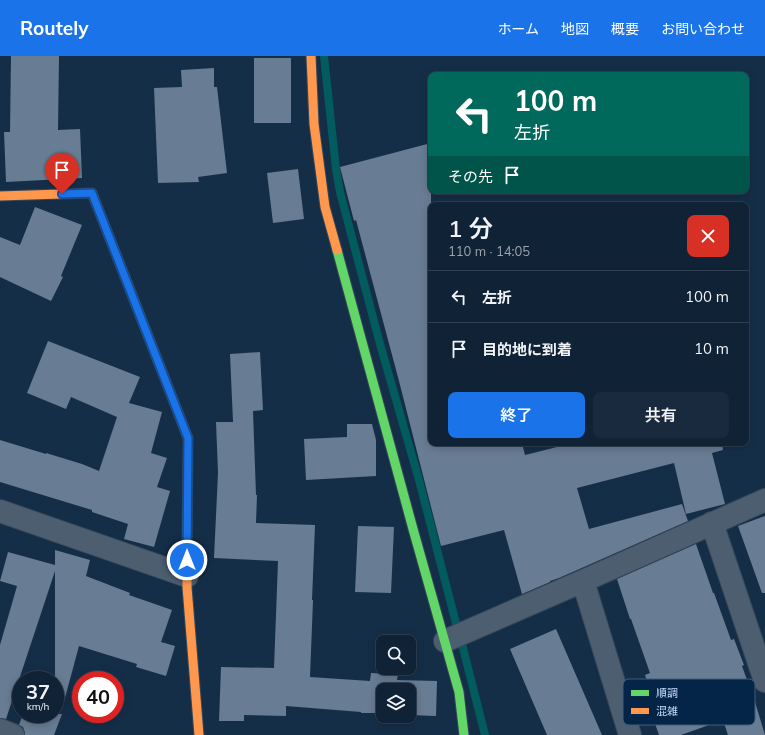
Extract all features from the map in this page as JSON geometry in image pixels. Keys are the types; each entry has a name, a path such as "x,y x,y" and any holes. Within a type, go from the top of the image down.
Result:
{"street":[{"path":"311,56 314,124 325,207 459,692 464,735"},
{"path":"0,196 92,193 188,438 187,576 199,735"},
{"path":"445,641 765,500"},
{"path":"0,512 187,576"},
{"path":"712,523 765,681"},
{"path":"583,581 623,712"},
{"path":"627,725 630,735"},
{"path":"0,730 13,735"}],"building":[{"path":"11,56 59,56 58,130 80,129 82,178 6,182 4,132 10,132"},
{"path":"254,58 291,58 291,123 254,123"},
{"path":"214,68 214,87 217,87 227,173 198,177 199,182 158,183 154,88 182,87 181,70"},
{"path":"428,144 428,194 431,194 431,202 428,202 428,446 523,446 525,455 561,446 722,446 723,450 712,453 725,504 686,514 674,463 577,488 589,529 682,504 688,521 522,594 504,530 441,546 399,381 356,220 354,221 340,167"},
{"path":"298,169 304,219 273,223 267,173"},
{"path":"35,207 82,225 61,276 63,277 51,301 0,277 0,237 20,245"},
{"path":"48,341 140,377 129,403 162,412 151,453 167,458 157,487 170,491 154,547 124,539 128,524 92,512 92,510 0,482 0,440 82,464 99,471 117,417 71,397 66,409 27,393"},
{"path":"260,352 263,410 253,411 257,495 256,523 315,525 310,677 370,681 371,673 376,673 376,675 398,675 397,680 437,681 436,716 416,715 416,683 376,683 376,713 286,706 286,716 244,715 244,721 219,721 221,667 274,668 278,561 214,558 218,473 216,422 233,422 230,354"},
{"path":"347,424 372,424 376,440 376,476 306,480 304,439 347,437"},
{"path":"765,516 765,593 762,593 738,526"},
{"path":"358,526 394,527 391,593 355,592"},
{"path":"696,544 731,640 734,639 744,665 742,666 747,679 646,679 645,675 650,673 617,579"},
{"path":"55,550 90,560 86,576 130,593 129,595 172,610 161,642 175,646 166,676 136,667 137,664 79,646 64,702 64,671 55,671 55,571 22,671 12,671 12,701 6,719 0,718 0,645 17,586 0,581 8,552 55,565"},
{"path":"556,629 602,735 547,735 510,649"},
{"path":"755,702 765,735 728,735 725,725 755,725"},
{"path":"20,723 59,723 54,735 25,735 23,727 19,725"},
{"path":"656,725 709,725 681,735 659,735"}],"waterway":[{"path":"324,56 336,169 340,192 380,344 419,480 457,627"},
{"path":"460,636 485,735"}],"traffic: fast":[{"path":"337,250 459,692 464,735"},
{"path":"125,277 188,438 187,551"}],"traffic: slow":[{"path":"311,56 314,124 325,207 337,250"},
{"path":"0,196 92,193 125,277"},
{"path":"187,551 187,587 199,735"}],"route":[{"path":"62,194 92,193 188,438 187,560"}]}
